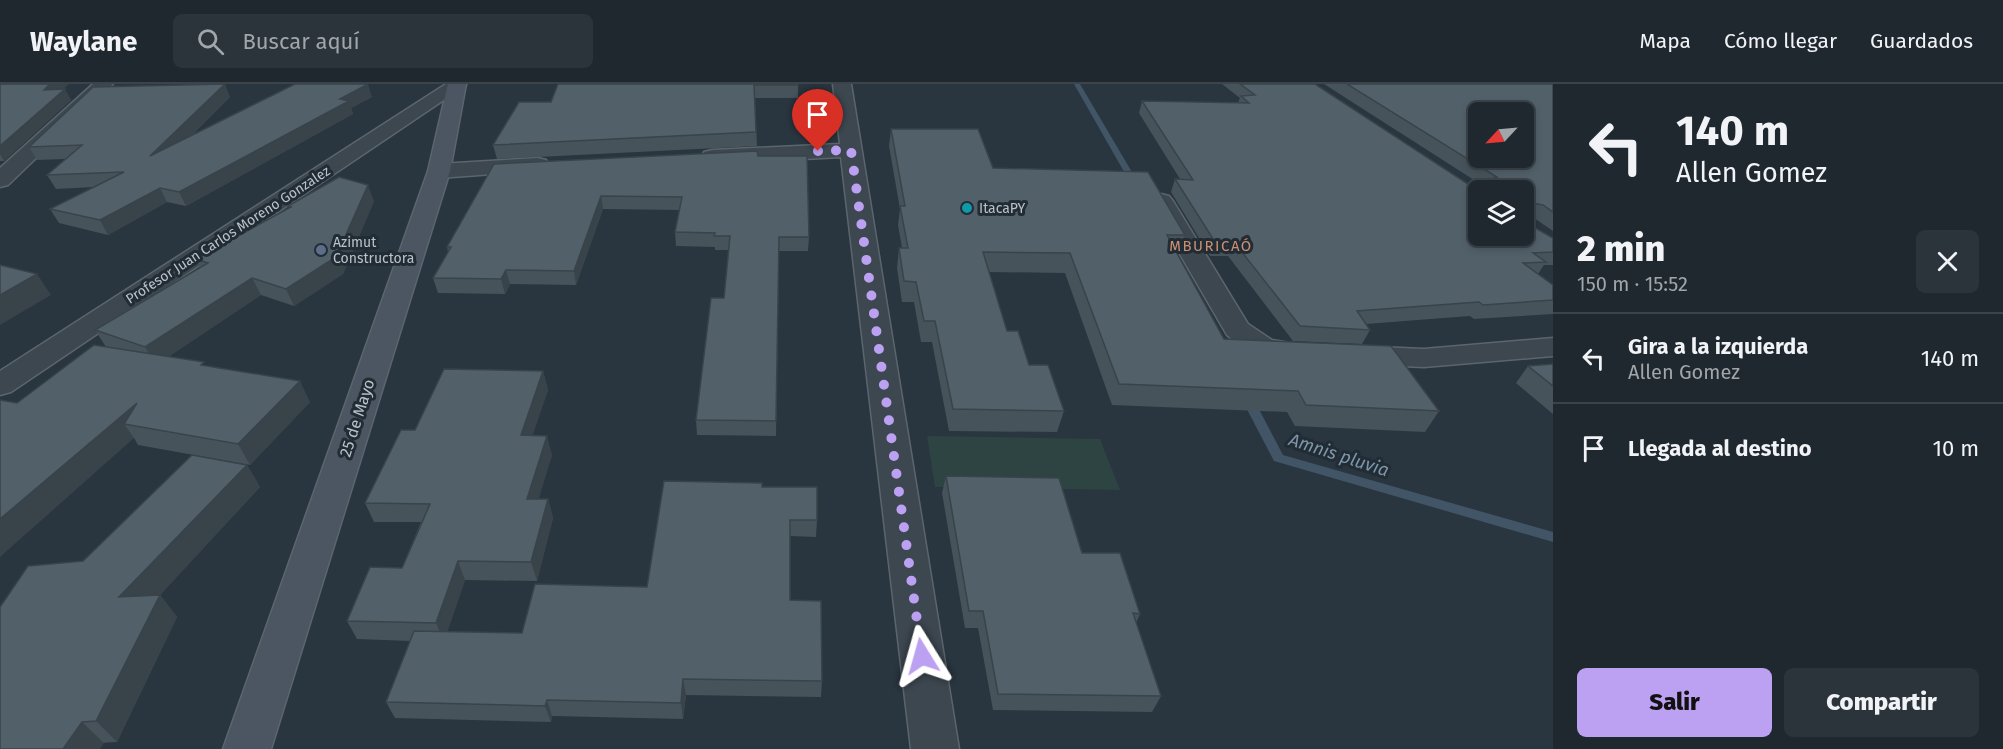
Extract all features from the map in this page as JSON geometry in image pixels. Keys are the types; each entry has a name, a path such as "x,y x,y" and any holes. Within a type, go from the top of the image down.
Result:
{"main road":[{"name":"25 de Mayo","path":"247,749 439,171 457,85"}],"street":[{"path":"0,180 104,84"},
{"path":"842,84 935,749"},
{"name":"Profesor Juan Carlos Moreno Gonzalez","path":"0,385 457,85"},
{"path":"687,158 851,150"},
{"path":"439,171 556,164"},
{"path":"1150,182 1237,329 1251,342 1271,351 1424,358 1553,346"}],"green space":[{"path":"927,436 1100,439 1120,490 935,487"}],"building":[{"path":"0,84 50,84 44,90 65,89 0,146"},
{"path":"225,84 150,156 295,84 368,84 340,99 349,101 179,192 160,188 100,220 50,209 124,172 47,175 82,145 29,147 93,87"},
{"path":"558,84 798,85 754,85 756,132 493,145 519,102 551,102"},
{"path":"1240,84 1315,84 1468,184 1468,246 1534,246 1534,227 1553,238 1553,252 1533,253 1546,262 1523,263 1553,285 1553,300 1483,305 1479,302 1357,311 1370,330 1300,326 1234,242 1215,242 1175,179 1193,180 1142,101 1249,103 1241,96 1255,95"},
{"path":"1347,84 1553,84 1553,212 1543,205 1534,203 1534,180 1489,180 1497,177 1482,168 1534,168 1534,102 1468,102 1468,159"},
{"path":"891,129 978,129 993,168 1148,172 1185,235 1167,235 1224,339 1391,346 1439,411 1306,405 1298,391 1119,384 1070,253 983,252 1007,331 1018,331 1029,365 1048,365 1064,411 953,409 935,321 924,321 916,282 904,281 899,248 908,248 900,206 905,206"},
{"path":"757,151 758,156 807,156 809,237 779,237 776,421 696,420 711,298 724,298 730,236 714,236 715,233 675,232 682,197 601,196 574,271 506,270 501,279 433,278 451,247 447,247 494,164"},
{"path":"339,177 368,185 336,257 286,289 252,278 145,347 95,330 208,263 196,259 291,207 288,206"},
{"path":"0,265 37,274 0,295"},
{"path":"94,345 204,362 201,365 300,381 238,444 124,424 137,403 0,519 0,400 17,403"},
{"path":"1553,364 1553,386 1528,366"},
{"path":"444,369 543,371 521,435 547,436 527,499 548,499 531,562 458,561 436,623 347,621 370,567 402,568 430,504 365,503 401,430 415,430"},
{"path":"192,455 247,465 119,597 160,595 96,721 82,722 63,749 0,749 0,607 28,566 83,561"},
{"path":"946,476 1059,478 1082,553 1120,553 1140,614 1133,613 1161,696 998,694 983,611 969,611"},
{"path":"664,481 762,483 762,487 817,487 817,520 790,520 790,600 821,601 822,681 683,679 681,703 547,700 545,706 386,702 414,631 522,633 535,584 647,587"}],"waterway":[{"name":"Amnis pluvia","path":"1077,84 1135,184"},
{"name":"Amnis pluvia","path":"1246,396 1278,458 1553,537"}],"place":[{"name":"ItacaPY","path":"967,208"},
{"name":"Azimut Constructora","path":"321,250"}],"district":[{"name":"MBURICAÓ","path":"1211,246"}],"route":[{"path":"818,151 851,150 922,656"}]}
